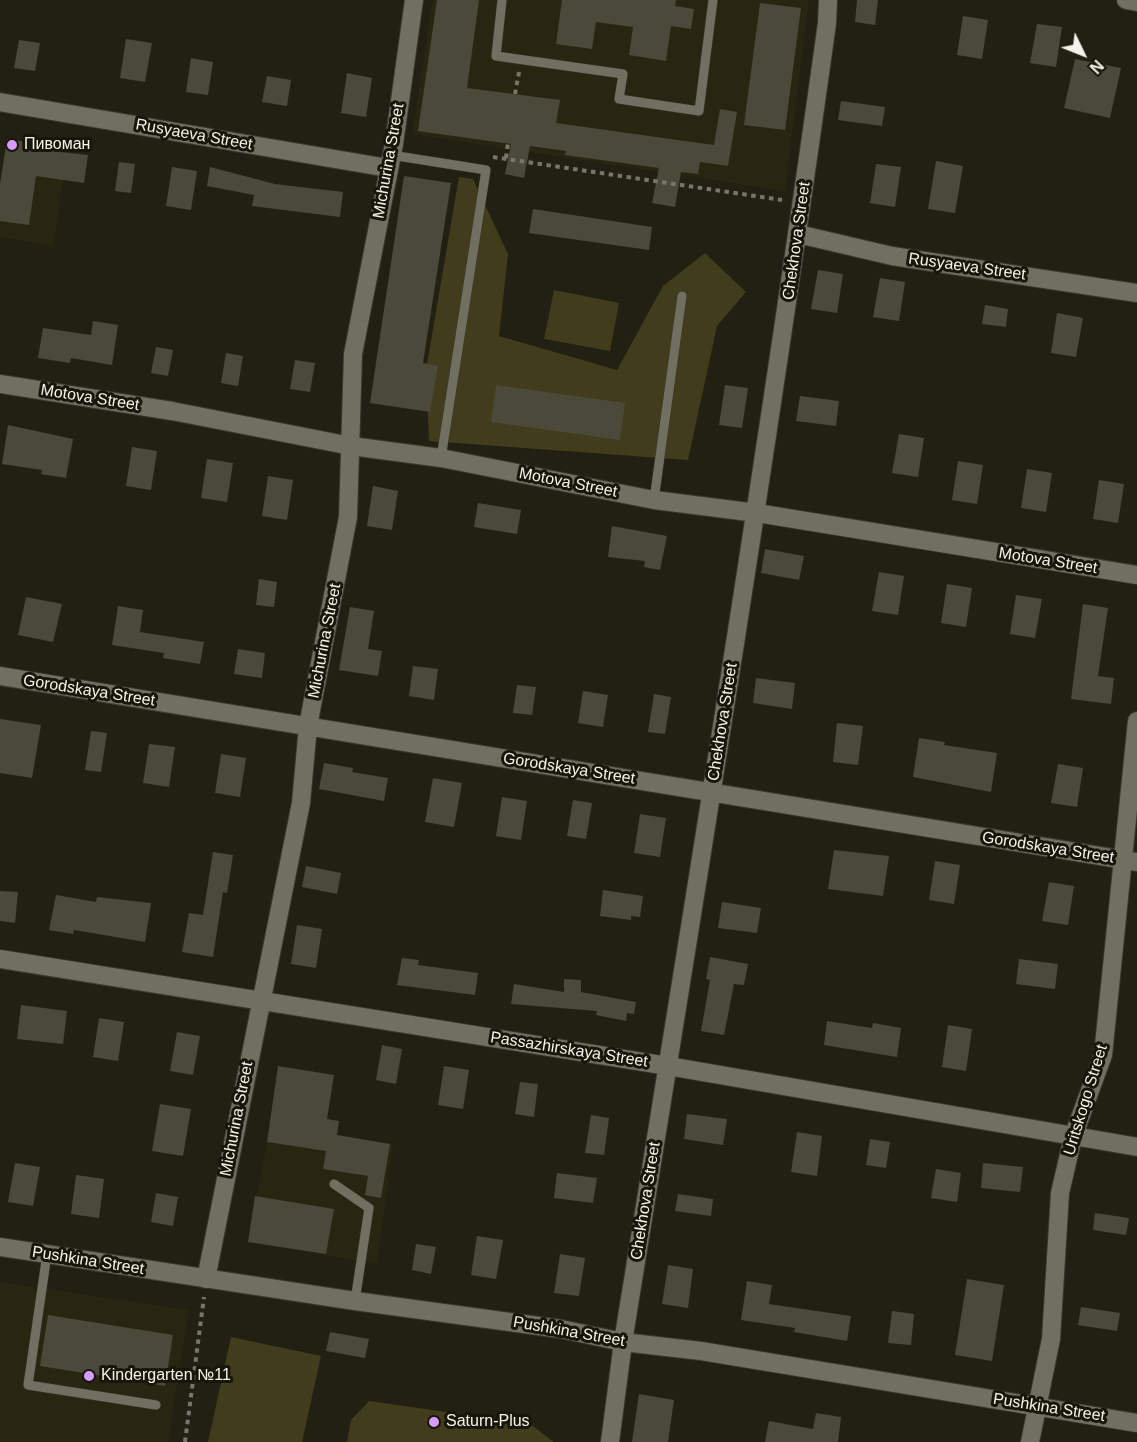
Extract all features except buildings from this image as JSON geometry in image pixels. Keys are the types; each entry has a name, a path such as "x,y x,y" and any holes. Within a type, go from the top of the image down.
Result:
{"street":[{"name":"Michurina Street","path":"206,1279 301,803 308,726 348,517 353,354 389,161 414,0"},
{"name":"Chekhova Street","path":"610,1442 623,1342 757,513 798,234 827,23 828,0"},
{"path":"1126,0 1137,2"},
{"name":"Rusyaeva Street","path":"0,102 389,161"},
{"name":"Rusyaeva Street","path":"798,234 891,256 1137,293"},
{"name":"Motova Street","path":"0,384 172,411 351,446 441,458 654,500 757,513 1137,575"},
{"name":"Gorodskaya Street","path":"0,676 1130,861"},
{"name":"Uritskogo Street","path":"1030,1442 1051,1339 1060,1193 1073,1137 1103,1055 1130,861 1137,721"},
{"name":"Passazhirskaya Street","path":"0,959 668,1066 1137,1147"},
{"name":"Pushkina Street","path":"0,1247 355,1302 561,1329 623,1342 701,1351 1137,1423"}],"lane":[{"path":"502,0 496,56 623,74 619,99 699,111 713,0"},
{"path":"389,161 486,171 441,458"},
{"path":"654,500 682,296"},
{"path":"334,1184 369,1208 355,1302"},
{"path":"47,1254 28,1385 156,1405"}],"path":[{"path":"515,94 521,60"},
{"path":"506,158 508,143"},
{"path":"483,155 790,202"},
{"path":"185,1442 206,1279"}],"shaded area":[{"path":"433,0 809,0 785,191 412,134"},
{"path":"7,139 68,145 53,246 0,237 0,184"},
{"path":"459,177 473,179 508,254 499,336 617,370 663,286 705,253 746,292 717,326 688,460 429,441 426,370"},
{"path":"554,290 619,303 610,351 544,339"},
{"path":"337,1135 393,1144 377,1264 248,1242 267,1142"},
{"name":"Kindergarten №11","path":"0,1282 189,1310 168,1442 0,1442"},
{"path":"231,1337 321,1356 302,1442 208,1442"},
{"name":"Saturn-Plus","path":"369,1401 530,1424 554,1442 347,1442 351,1420"}],"place":[{"name":"Пивоман","path":"12,145"},
{"name":"Kindergarten №11","path":"89,1376"},
{"name":"Saturn-Plus","path":"434,1422"}]}
